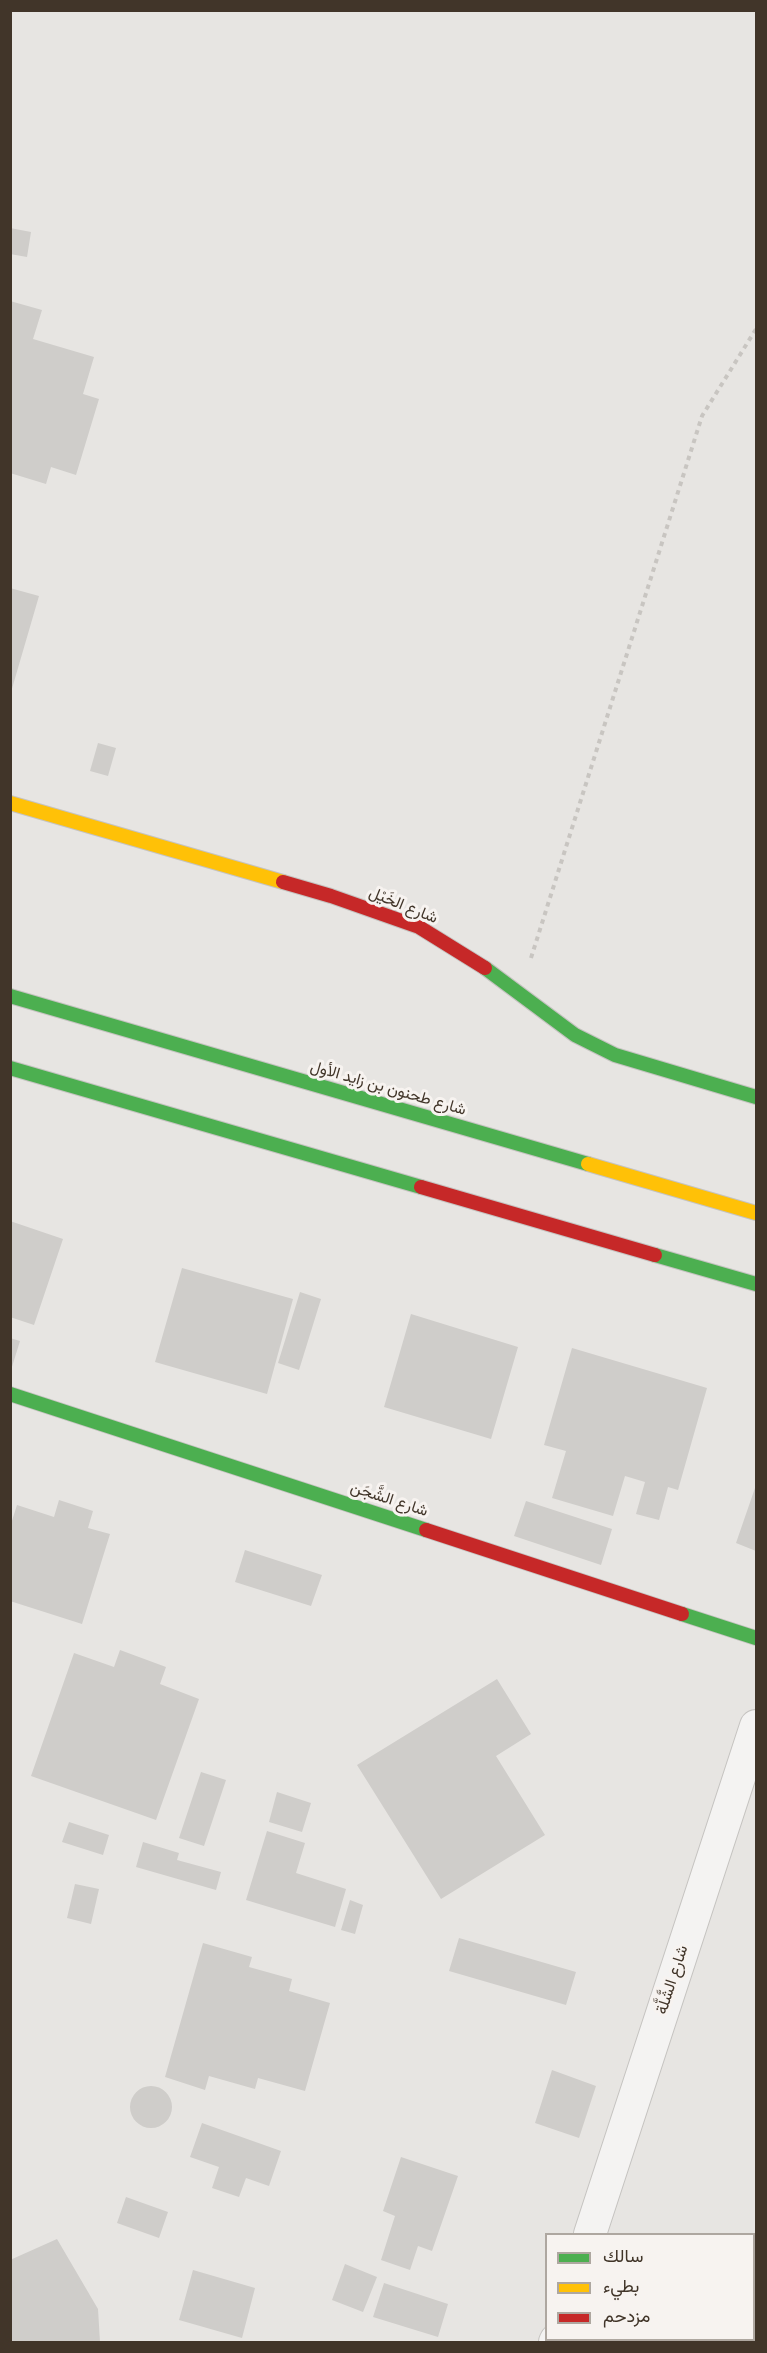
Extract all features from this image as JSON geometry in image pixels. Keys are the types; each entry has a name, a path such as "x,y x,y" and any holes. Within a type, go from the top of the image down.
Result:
{"street":[{"name":"شارع الخَيْل","path":"10,803 332,896 419,927 468,956 575,1035 615,1055 756,1097"},
{"name":"شارع طحنون بن زايد الأول","path":"10,996 756,1214"},
{"path":"10,1068 756,1284"},
{"name":"شارع الشَّجَن","path":"10,1394 756,1638"},
{"name":"شارع الشَّلَّة","path":"591,2233 756,1726"}],"path":[{"path":"520,994 702,416 756,329"}],"building":[{"path":"10,228 31,232 27,257 10,254"},
{"path":"10,301 42,310 33,339 94,357 83,394 99,399 76,475 51,467 46,484 10,473"},
{"path":"10,588 39,596 11,692 10,692"},
{"path":"98,743 116,748 108,776 90,771"},
{"path":"10,1221 63,1239 34,1325 10,1317"},
{"path":"182,1268 293,1299 267,1394 155,1362"},
{"path":"300,1292 321,1299 299,1370 278,1363"},
{"path":"411,1314 518,1347 491,1439 384,1407"},
{"path":"10,1338 20,1341 11,1370 10,1370"},
{"path":"572,1348 707,1388 678,1490 668,1487 659,1520 636,1514 645,1482 625,1476 613,1516 552,1498 566,1451 544,1445"},
{"path":"756,1485 756,1551 736,1543"},
{"path":"59,1500 93,1511 88,1528 110,1534 82,1624 10,1601 10,1527 17,1505 54,1517"},
{"path":"526,1501 612,1529 601,1565 514,1536"},
{"path":"245,1550 322,1575 311,1606 235,1582"},
{"path":"120,1650 166,1667 160,1684 199,1699 156,1820 31,1776 74,1653 114,1667"},
{"path":"497,1679 531,1734 496,1756 545,1835 441,1899 357,1765"},
{"path":"201,1772 226,1780 204,1846 179,1838"},
{"path":"277,1792 311,1803 302,1832 269,1822"},
{"path":"69,1822 109,1835 103,1855 62,1842"},
{"path":"267,1831 305,1843 296,1873 346,1889 335,1927 246,1900"},
{"path":"143,1842 179,1853 177,1860 221,1872 216,1890 136,1867"},
{"path":"75,1884 99,1889 91,1924 67,1918"},
{"path":"350,1900 363,1905 355,1934 341,1930"},
{"path":"459,1938 576,1972 566,2005 449,1971"},
{"path":"203,1943 252,1957 249,1967 292,1979 289,1991 330,2003 305,2091 258,2078 255,2089 209,2076 205,2090 165,2077"},
{"path":"552,2070 596,2086 579,2138 535,2123"},
{"path":"151,2086 166,2092 172,2107 166,2122 151,2128 136,2122 130,2107 136,2092"},
{"path":"202,2123 281,2151 269,2186 246,2178 239,2197 212,2188 219,2167 190,2157"},
{"path":"401,2157 458,2176 432,2251 418,2246 410,2270 381,2260 395,2216 383,2211"},
{"path":"126,2197 168,2212 159,2238 117,2223"},
{"path":"57,2239 98,2309 100,2342 10,2342 10,2260"},
{"path":"345,2264 377,2277 363,2312 332,2300"},
{"path":"193,2270 255,2288 242,2338 179,2320"},
{"path":"755,2280 756,2281 755,2320"},
{"path":"384,2283 448,2304 438,2337 373,2317"}],"traffic: fast":[{"path":"485,968 575,1035 615,1055 756,1097"},
{"path":"10,996 588,1164"},
{"path":"10,1068 421,1187"},
{"path":"655,1255 756,1284"},
{"path":"10,1394 426,1530"},
{"path":"682,1614 756,1638"}],"traffic: slow":[{"path":"10,803 283,882"},
{"path":"588,1164 756,1213"}],"traffic: jam":[{"path":"283,882 419,927 485,968"},
{"path":"421,1187 655,1255"},
{"path":"426,1530 682,1614"}]}
